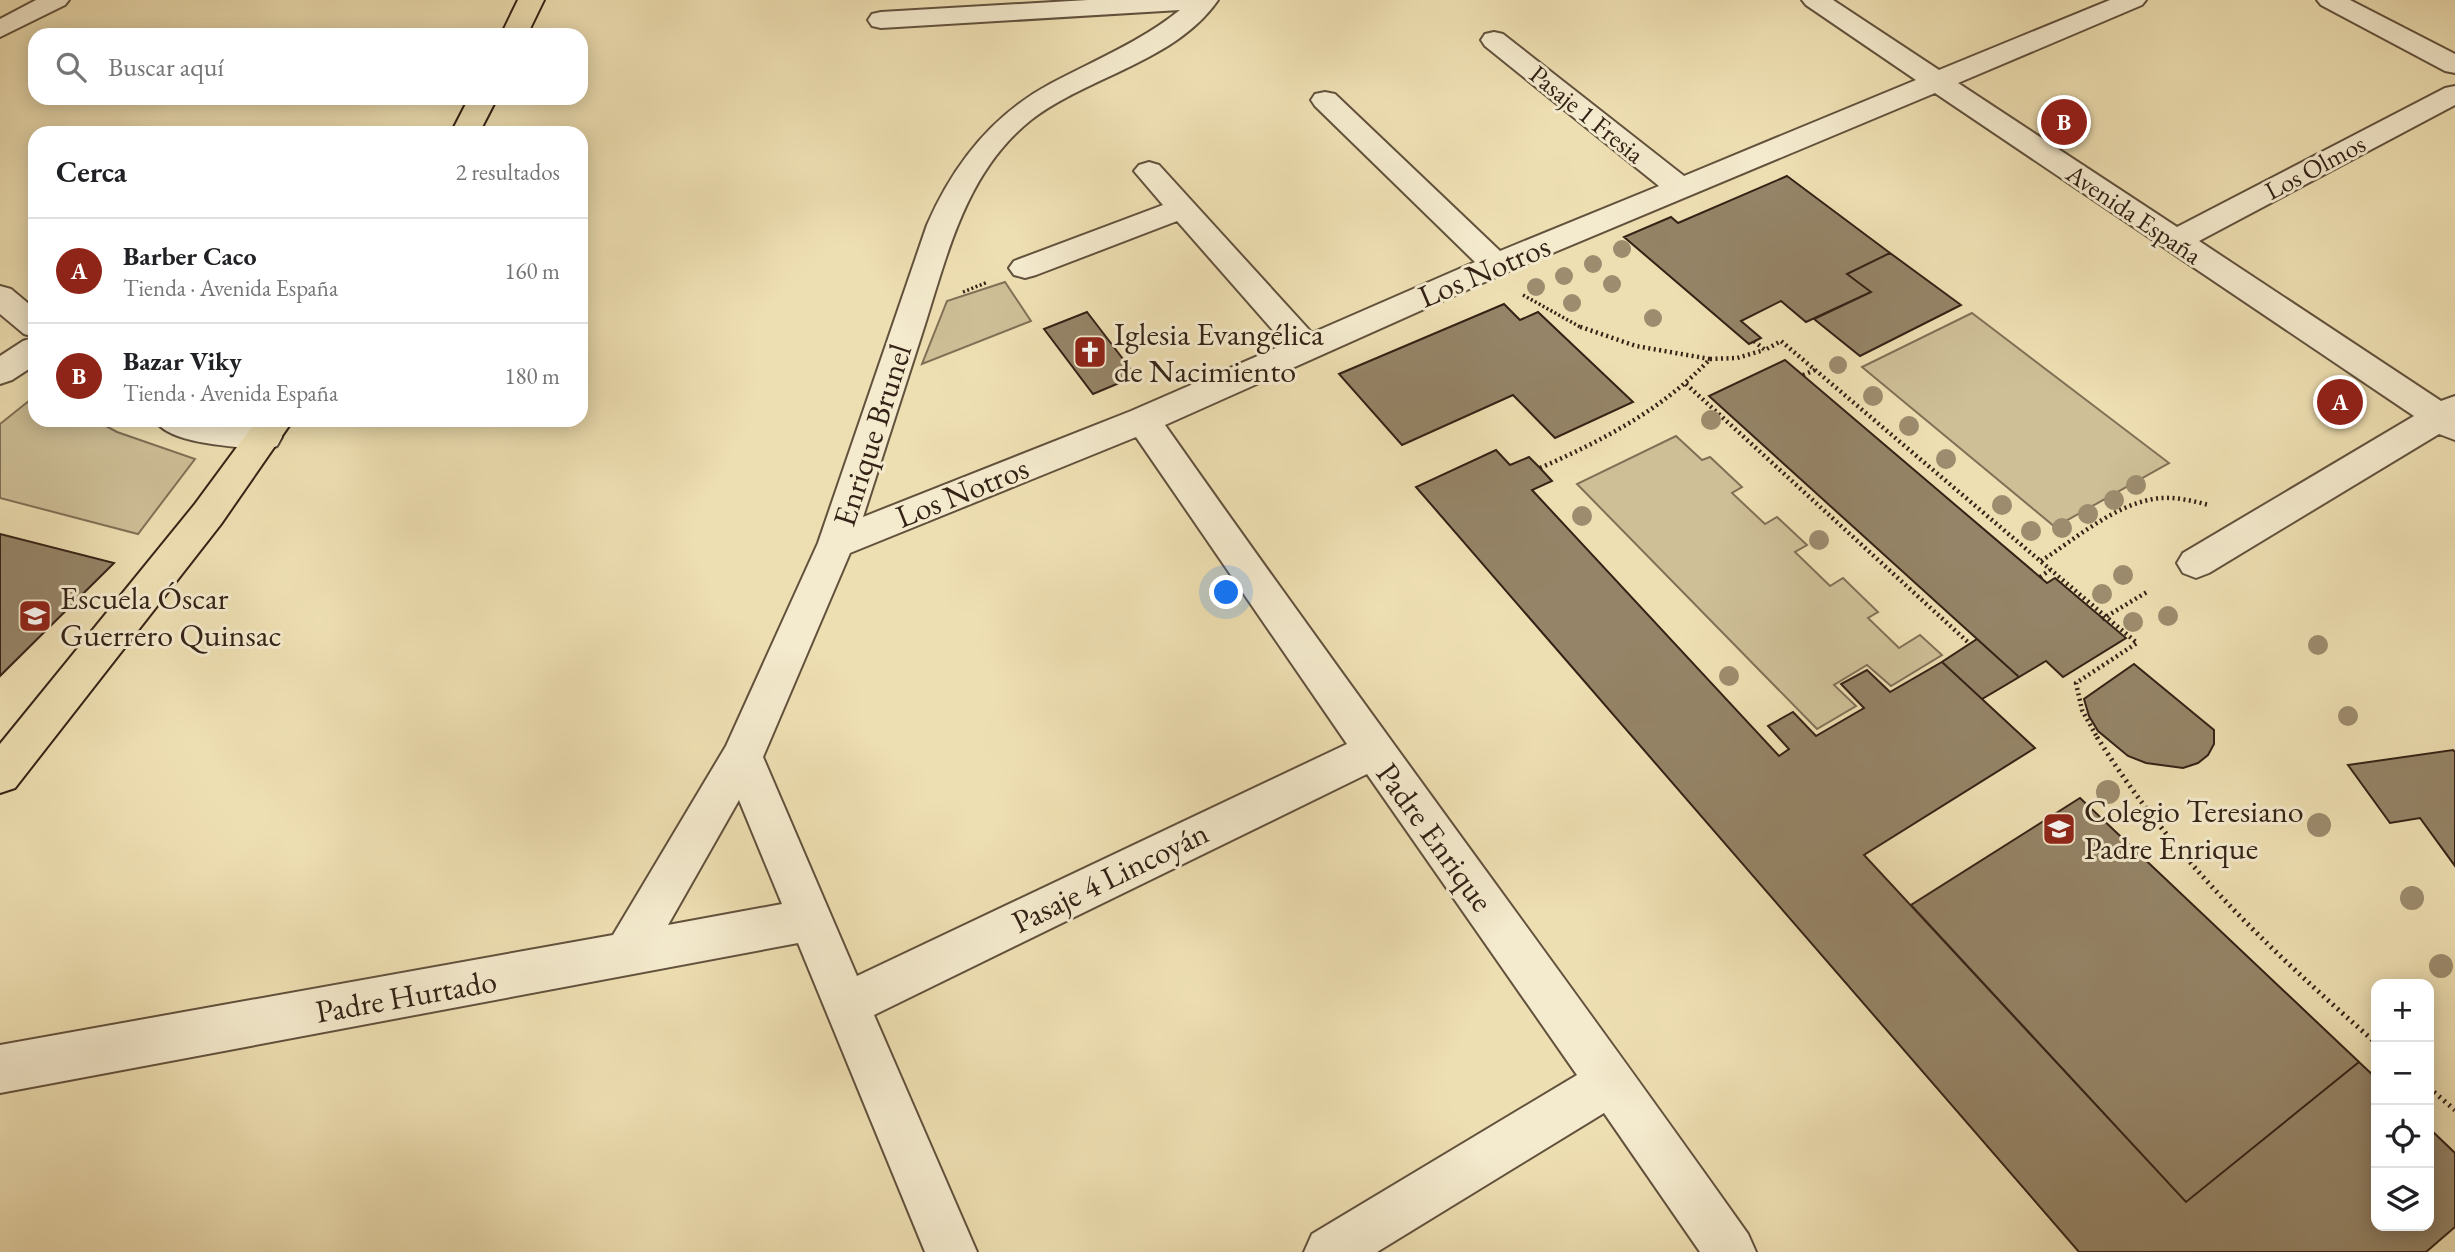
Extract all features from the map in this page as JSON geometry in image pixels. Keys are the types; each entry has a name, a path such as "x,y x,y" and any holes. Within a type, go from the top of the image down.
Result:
{"main road":[{"path":"517,28 531,0"},
{"path":"469,126 479,105"},
{"path":"0,775 208,514 270,428"}],"street":[{"path":"0,29 56,0"},
{"path":"881,20 1204,0"},
{"name":"Enrique Brunel","path":"625,956 742,757 836,543 951,202 962,180 992,140 1032,106 1059,90 1118,63 1168,34 1188,18 1204,0"},
{"name":"Avenida España","path":"1815,0 2175,241 2450,417"},
{"path":"2330,0 2455,65"},
{"name":"Los Notros","path":"836,543 1143,420 1496,265 1937,83 2124,1"},
{"name":"Pasaje 1 Fresia","path":"1494,40 1680,188"},
{"name":"Los Olmos","path":"2175,241 2455,94"},
{"path":"1325,100 1496,265"},
{"path":"1149,170 1307,348"},
{"path":"1025,268 1184,208"},
{"path":"0,297 28,320"},
{"path":"0,372 28,354"},
{"path":"2196,563 2450,417"},
{"name":"Padre Enrique","path":"1143,420 1373,751 1612,1081 1730,1252"},
{"path":"228,427 270,428"},
{"name":"Pasaje 4 Lincoyán","path":"847,1004 1373,751"},
{"path":"742,757 951,1252"},
{"name":"Padre Hurtado","path":"0,1069 811,920"},
{"path":"1330,1252 1612,1081"}],"path":[{"path":"1496,265 1522,295 1582,329 1625,344 1710,359 1737,358 1765,350 1782,341 2137,643 2076,683 2084,718 2116,769 2180,856 2298,973 2375,1042"},
{"path":"914,310 1025,268"},
{"path":"1755,341 1765,350"},
{"path":"1540,468 1621,430 1653,410 1686,384 1710,359"},
{"path":"1803,375 1815,370"},
{"path":"1686,384 1970,645"},
{"path":"2041,561 2119,513"},
{"path":"2040,577 2050,570"},
{"path":"2104,617 2147,592"},
{"path":"2434,1092 2455,1110"}],"shaded area":[{"path":"1005,282 1031,321 922,364 947,301"},
{"path":"1972,313 2169,463 2055,527 1862,367"},
{"path":"28,402 28,427 108,427 195,459 138,534 0,498 0,424"},
{"path":"1676,436 1702,460 1710,457 1742,487 1732,493 1765,524 1777,517 1807,545 1795,552 1830,586 1843,578 1878,612 1868,618 1899,648 1920,635 1942,655 1891,686 1867,665 1834,685 1856,706 1817,729 1577,484"}],"building":[{"path":"1787,176 1890,253 1847,274 1871,292 1806,322 1781,301 1741,321 1761,338 1749,344 1624,237 1671,217 1678,223"},
{"path":"1890,253 1961,305 1860,356 1814,319 1871,292 1847,274"},
{"path":"1504,304 1520,320 1538,312 1633,402 1555,438 1513,395 1402,445 1339,374"},
{"name":"Iglesia Evangélica de Nacimiento","path":"1087,312 1136,376 1093,394 1044,329"},
{"path":"1785,360 2047,583 2055,578 2126,638 2063,677 2046,661 2019,677 1709,396"},
{"path":"1496,450 1510,465 1529,457 1552,481 1532,490 1779,756 1789,749 1768,726 1793,712 1816,736 1864,708 1841,684 1867,670 1890,692 1942,662 2035,748 1864,855 2186,1202 2359,1062 2371,1073 2371,1231 2434,1231 2434,1133 2455,1153 2455,1227 2426,1252 2079,1252 1416,487"},
{"path":"0,534 114,563 0,676"},
{"path":"1977,639 2019,677 1982,699 1942,662"},
{"path":"2134,664 2214,730 2214,744 2208,755 2198,763 2183,768 2146,763 2128,756 2098,731 2089,716 2084,699"},
{"path":"2453,750 2455,866 2420,818 2390,823 2348,765"},
{"path":"2080,798 2359,1062 2186,1202 1911,905"}],"place":[{"name":"Bazar Viky","path":"2064,122"},
{"name":"Iglesia Evangélica de Nacimiento","path":"1090,352"},
{"name":"Barber Caco","path":"2340,402"},
{"name":"Escuela Óscar Guerrero Quinsac","path":"35,616"},
{"name":"Colegio Teresiano Padre Enrique","path":"2059,829"}]}
